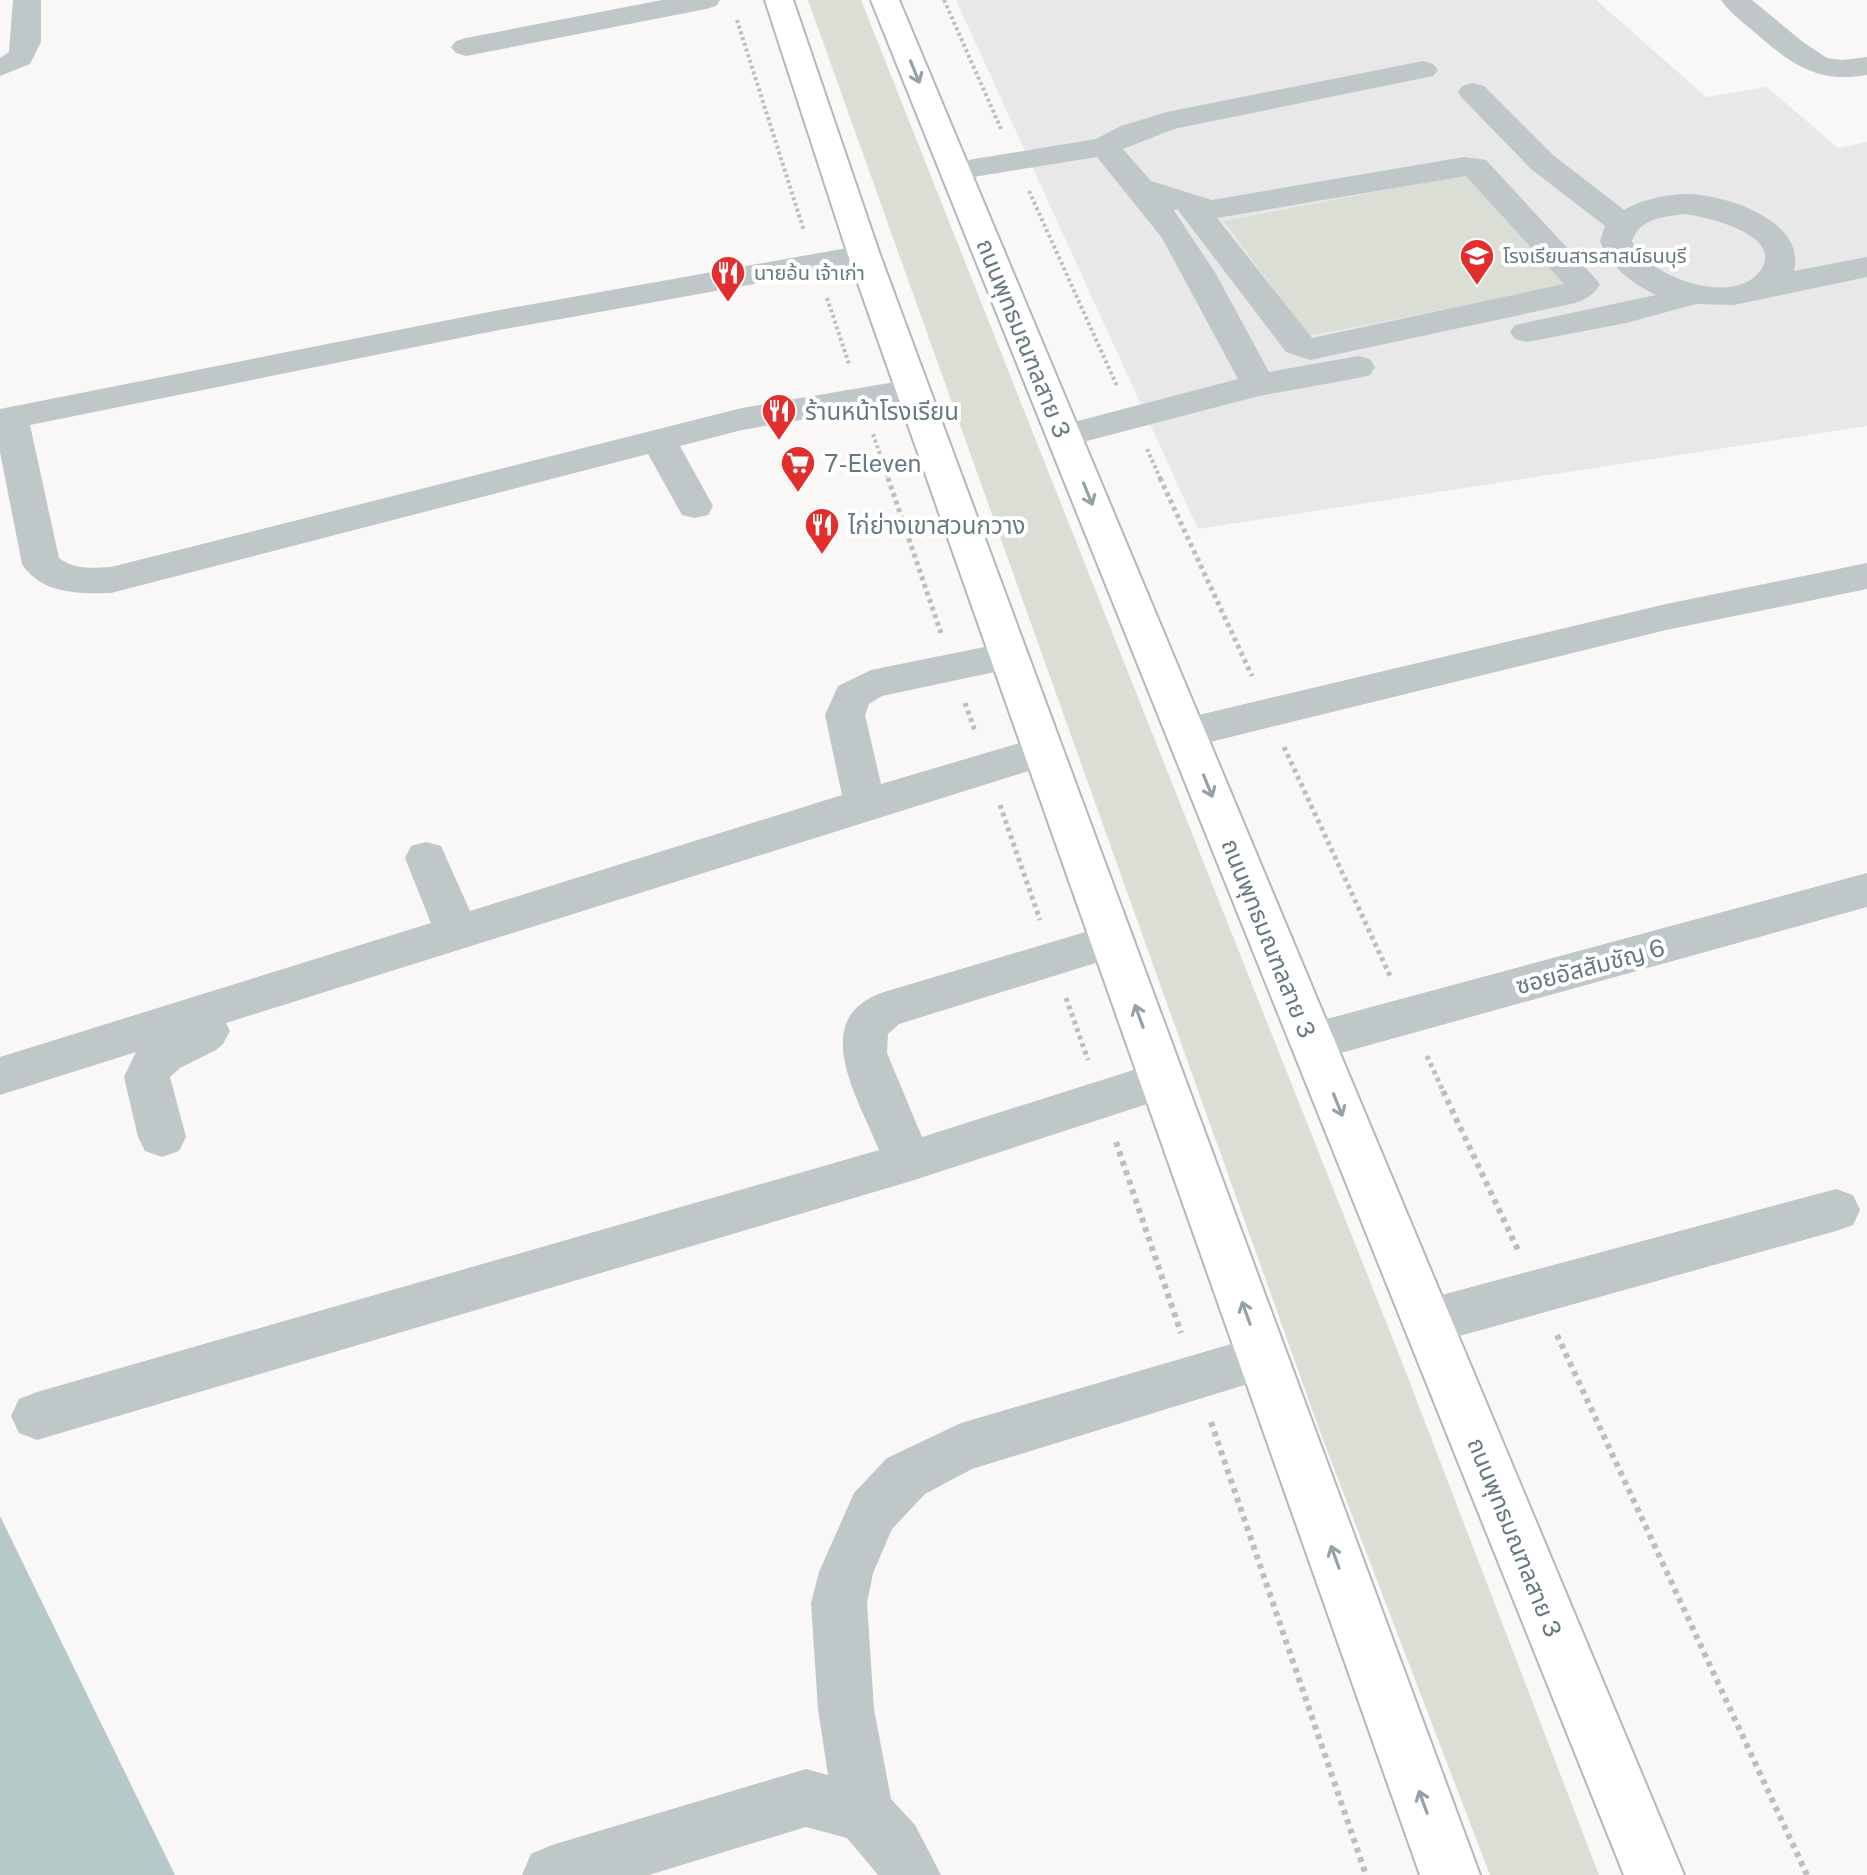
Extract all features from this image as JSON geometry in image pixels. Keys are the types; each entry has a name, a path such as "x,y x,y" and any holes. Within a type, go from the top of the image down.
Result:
{"main road":[{"path":"779,0 864,255 1450,1875"},
{"name":"ถนนพุทธมณฑลสาย 3","path":"885,0 1654,1875"}],"street":[{"path":"0,67 17,62 26,51 27,0"},
{"path":"466,47 706,0"},
{"path":"1735,0 1809,59 1824,67 1867,66"},
{"path":"955,171 1104,147 1167,121 1423,70"},
{"path":"1473,92 1542,162 1622,224"},
{"path":"1104,147 1177,236 1209,289 1258,385"},
{"path":"1140,188 1192,207 1211,210 1464,166 1475,167 1583,285 1571,294 1310,349 1298,345 1192,207"},
{"path":"1765,286 1778,274 1781,258 1775,242 1760,227 1738,215 1698,205 1658,206 1636,213 1622,224 1616,237 1618,251 1627,266 1667,289 1693,295 1720,297 1745,294 1765,286 1867,267"},
{"path":"864,255 494,321 5,419 41,564 57,578 111,580 742,419 913,390"},
{"path":"1064,436 1258,385 1626,313 1693,295"},
{"path":"659,441 695,506"},
{"path":"1186,733 1666,617 1867,576"},
{"path":"865,804 845,715 852,696 871,684 1009,656"},
{"path":"0,1076 456,931 1043,751"},
{"path":"426,858 456,931"},
{"name":"ซอยอัสสัมชัญ 6","path":"1312,1042 1867,890"},
{"path":"908,1162 864,1053 863,1034 868,1022 884,1010 1112,941"},
{"path":"162,1137 147,1077 149,1067 158,1057 196,1041 208,1030 211,1009"},
{"path":"37,1416 908,1162 1162,1080"},
{"path":"1427,1322 1836,1210"},
{"path":"911,1875 894,1846 864,1813 846,1709 839,1603 846,1572 873,1511 906,1476 961,1448 1262,1358"},
{"path":"552,1875 806,1798 864,1813"}],"path":[{"path":"944,0 1268,713 1807,1875"}],"shaded area":[{"path":"808,0 861,0 1400,1357 1599,1875 1490,1875 1322,1437"},
{"name":"โรงเรียนสารสาสน์ธนบุรี","path":"956,0 1596,0 1706,97 1767,87 1838,148 1867,142 1867,426 1198,529"},
{"path":"1469,174 1568,285 1308,336 1224,221"},
{"path":"0,1516 175,1875 0,1875"}],"place":[{"name":"โรงเรียนสารสาสน์ธนบุรี","path":"1477,287"},
{"name":"นายอ้น เจ้าเก่า","path":"728,304"},
{"name":"ร้านหน้าโรงเรียน","path":"779,442"},
{"name":"7-Eleven","path":"798,494"},
{"name":"ไก่ย่างเขาสวนกวาง","path":"822,556"}]}
